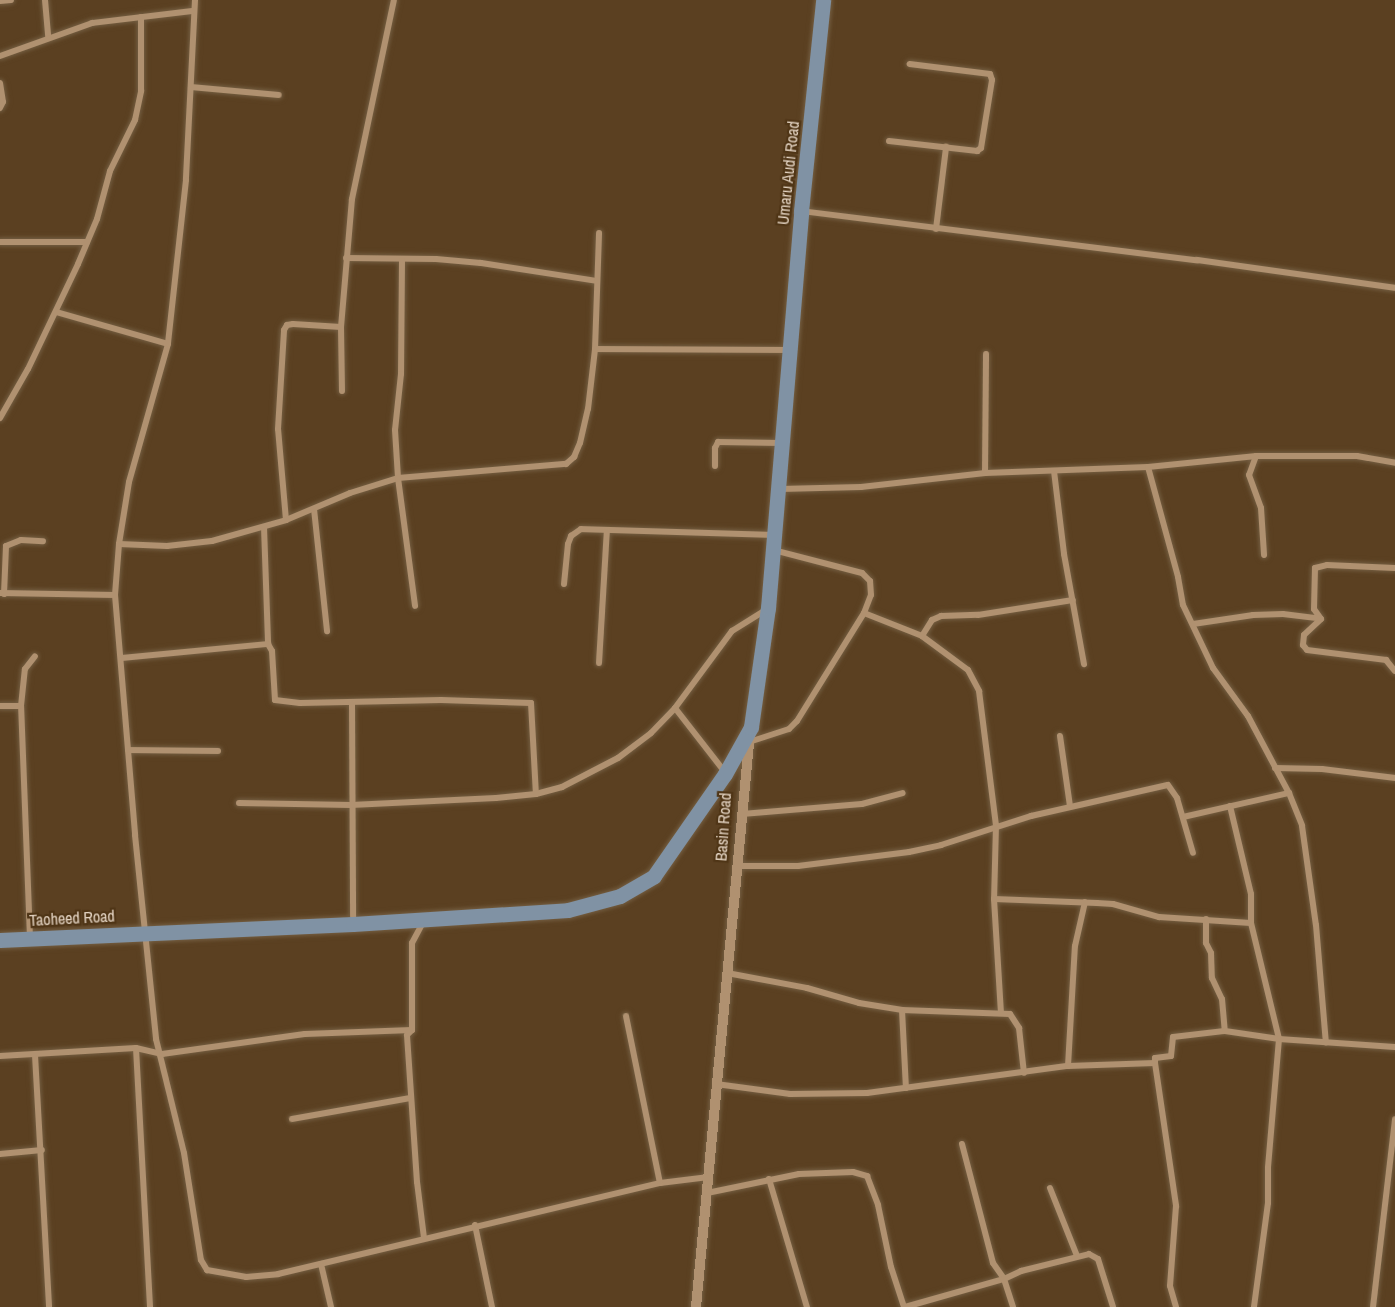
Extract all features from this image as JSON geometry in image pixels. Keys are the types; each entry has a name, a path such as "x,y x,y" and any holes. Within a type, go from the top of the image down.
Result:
{"main road":[{"name":"Umaru Audi Road","path":"791,350 801,211 823,0"},
{"name":"Basin Road","path":"750,735 768,608 772,542 791,350"},
{"name":"Taoheed Road","path":"0,940 353,924 568,910 620,896 654,876 750,735"}],"street":[{"path":"0,1 11,0"},
{"path":"45,0 48,38"},
{"path":"195,0 186,180 168,344 129,482 119,544 115,595 156,1040 162,1054 184,1153 201,1260 207,1270 246,1277 278,1274 475,1225 660,1183 709,1177"},
{"path":"342,391 340,327 352,199 394,0"},
{"path":"0,56 92,23 194,11"},
{"path":"0,418 56,312 97,219 110,171 139,107 141,17"},
{"path":"889,141 976,151 981,148 992,80 990,74 910,64"},
{"path":"0,83 3,102 0,108"},
{"path":"191,87 279,95"},
{"path":"936,230 946,147"},
{"path":"801,211 936,230 1197,260 1395,288"},
{"path":"119,544 167,546 212,541 286,520 350,493 398,478 567,464 574,457 580,444 588,409 595,349 599,233"},
{"path":"0,242 87,242"},
{"path":"346,258 402,261 436,259 481,263 597,281"},
{"path":"402,261 401,374 395,430 398,478 415,606"},
{"path":"56,312 168,344"},
{"path":"286,520 278,429 284,330 287,325 293,324 340,327"},
{"path":"595,349 791,350"},
{"path":"985,473 986,354"},
{"path":"715,466 715,448 718,442 781,444"},
{"path":"777,489 861,487 985,473 1148,467 1256,456 1358,456 1395,463"},
{"path":"1256,456 1249,475 1261,508 1264,555"},
{"path":"1148,467 1178,577 1183,605 1213,668 1248,716 1289,793 1302,826 1316,925 1326,1043"},
{"path":"1054,471 1084,664"},
{"path":"314,509 327,630"},
{"path":"264,527 268,644 272,651 275,700 352,703 441,700 531,703 536,794"},
{"path":"564,584 571,536 581,529 772,542 862,573 870,581 871,595 864,613 797,722 789,729 750,735"},
{"path":"598,663 607,530"},
{"path":"43,541 21,540 6,546 2,593 115,595"},
{"path":"1321,619 1314,609 1315,568 1326,566 1395,568"},
{"path":"922,636 932,620 941,616 978,615 1073,600"},
{"path":"238,803 351,805 536,794 562,788 618,758 651,733 675,708 732,631 768,608"},
{"path":"864,613 922,636 968,670 979,691 996,825 994,899 1001,1013"},
{"path":"1193,624 1283,614 1321,619"},
{"path":"1321,619 1304,635 1303,645 1307,650 1386,660 1395,671"},
{"path":"122,658 268,644"},
{"path":"30,939 21,706 25,669 35,656"},
{"path":"352,703 353,924"},
{"path":"0,706 21,706"},
{"path":"675,708 725,774"},
{"name":"Basin Road","path":"696,1307 750,735"},
{"path":"1060,736 1070,806"},
{"path":"128,750 218,751"},
{"path":"1275,768 1322,769 1395,778"},
{"path":"738,866 798,866 909,852 941,845 996,825 1168,785 1175,792 1193,853"},
{"path":"742,814 862,804 903,793"},
{"path":"1183,817 1289,793"},
{"path":"1230,806 1251,894 1251,923 1279,1039 1268,1168 1268,1203 1254,1307"},
{"path":"994,899 1113,904 1159,917 1251,923"},
{"path":"1068,1065 1075,946 1085,902"},
{"path":"424,919 412,943 412,1030 407,1035 410,1098 424,1238"},
{"path":"1206,919 1206,943 1212,953 1212,978 1222,999 1225,1031"},
{"path":"727,973 807,988 859,1004 921,1013 1010,1014 1019,1028 1024,1073"},
{"path":"902,1010 906,1088"},
{"path":"626,1016 660,1183"},
{"path":"0,1056 136,1048 162,1054 305,1034 412,1030"},
{"path":"1176,1307 1170,1286 1176,1206 1155,1058 1171,1056 1173,1037 1225,1031 1279,1039 1395,1047"},
{"path":"136,1048 150,1307"},
{"path":"35,1055 50,1307"},
{"path":"716,1084 790,1094 867,1093 1024,1073 1068,1065 1155,1064"},
{"path":"292,1119 410,1098"},
{"path":"1373,1307 1395,1119"},
{"path":"963,1144 993,1263 1004,1279 1012,1307"},
{"path":"0,1154 42,1150"},
{"path":"707,1193 799,1174 853,1172 867,1176 878,1204 891,1267 904,1307 1004,1279 1021,1271 1089,1254 1098,1259 1113,1307"},
{"path":"769,1179 807,1307"},
{"path":"1050,1188 1077,1256"},
{"path":"475,1225 492,1307"},
{"path":"321,1264 331,1307"}]}
